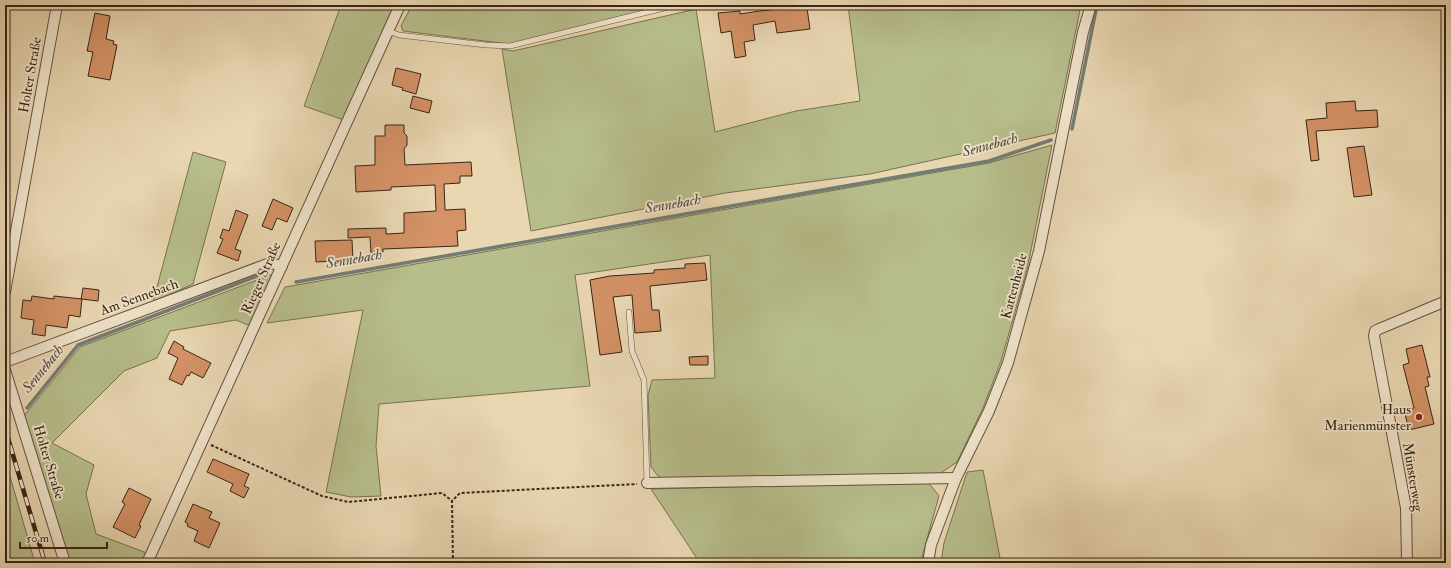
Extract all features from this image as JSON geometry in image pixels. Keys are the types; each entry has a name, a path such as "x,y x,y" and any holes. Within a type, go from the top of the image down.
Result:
{"street":[{"name":"Holter Straße","path":"5,292 57,5"},
{"name":"Rieger Straße","path":"148,563 400,5"},
{"name":"Kattenheide","path":"928,563 931,545 956,478 989,411 1008,363 1039,251 1083,32 1091,5"},
{"name":"Am Sennebach","path":"5,362 270,263 282,266"},
{"name":"Münsterweg","path":"1407,563 1406,508 1374,336 1376,331 1379,329 1446,301"},
{"name":"Holter Straße","path":"5,370 65,563"},
{"path":"647,483 956,478"}],"lane":[{"path":"388,32 407,36 486,45 510,46 676,5"},
{"path":"629,312 632,351 644,380 647,483"}],"path":[{"path":"202,441 322,496 348,502 442,493 452,501"},
{"path":"453,563 452,501 460,492 647,483"}],"green space":[{"path":"341,5 396,5 344,120 304,106"},
{"path":"412,5 668,5 509,44 403,31 401,26"},
{"path":"848,5 1081,5 1055,133 870,174 725,193 531,231 502,49 513,51 696,9 715,132 796,111 860,101"},
{"path":"1052,145 1027,270 1001,361 983,408 957,462 938,475 668,481 658,476 651,467 648,395 652,380 715,378 710,255 575,275 590,386 379,404 376,446 381,496 351,497 326,492 363,310 267,323 285,287 989,163"},
{"path":"193,152 226,162 193,284 153,302"},
{"path":"273,274 250,326 236,320 170,331 157,358 124,371 52,443 94,465 86,494 96,534 147,553 142,563 70,563 23,417 80,347"},
{"path":"5,459 35,563 5,563"},
{"path":"983,470 1001,563 941,563 944,543 967,472"},
{"path":"928,482 939,496 922,557 922,563 700,563 651,489"}],"building":[{"path":"778,5 805,5 805,8 807,8 810,29 777,33 775,21 753,25 755,40 744,42 746,56 735,58 731,31 721,33 718,13 740,11 740,14 778,9"},
{"path":"95,13 110,16 106,39 114,41 113,44 117,45 110,80 88,76 93,52 87,51"},
{"path":"396,68 421,74 416,94 392,85"},
{"path":"413,96 432,101 429,113 410,108"},
{"path":"1355,101 1356,111 1377,110 1378,127 1316,131 1319,160 1311,161 1306,120 1327,118 1326,103"},
{"path":"385,125 404,125 404,133 407,136 407,145 404,149 405,165 471,162 472,176 460,176 460,183 444,184 445,210 465,209 466,230 457,231 458,246 383,249 383,252 371,253 370,237 348,238 348,229 386,228 386,234 404,233 404,213 436,211 435,185 391,187 391,190 356,192 355,166 375,165 375,136 385,136"},
{"path":"1364,146 1372,195 1354,197 1347,148"},
{"path":"273,199 293,208 287,222 277,218 272,230 262,226"},
{"path":"236,210 248,215 235,249 241,251 238,261 217,253 223,239 220,238 223,229 229,231"},
{"path":"352,240 353,260 316,262 315,241"},
{"path":"705,263 707,280 650,286 652,310 659,310 661,331 635,333 632,295 613,297 622,352 600,355 590,280 610,276 654,273 654,270 685,268 685,264"},
{"path":"83,288 99,290 98,301 81,299"},
{"path":"32,296 54,299 54,296 82,299 80,317 69,315 67,328 46,325 45,336 32,334 34,320 21,318 23,300 31,301"},
{"path":"174,341 184,347 183,349 211,363 203,378 191,372 189,376 187,375 182,385 169,379 178,358 168,353"},
{"path":"1422,345 1430,377 1427,377 1429,386 1425,387 1434,424 1409,430 1404,410 1414,408 1403,365 1409,363 1406,349"},
{"path":"708,356 708,365 690,365 689,357"},
{"path":"213,459 249,474 244,486 249,488 244,498 230,491 233,484 207,472"},
{"path":"129,488 151,499 139,525 141,526 135,538 113,527 125,504 122,502"},
{"path":"193,504 212,512 209,518 220,523 209,548 194,541 198,531 187,526 188,524 185,522"}],"waterway":[{"name":"Sennebach","path":"1072,129 1097,5"},
{"name":"Sennebach","path":"296,282 989,161 1051,140"},
{"name":"Sennebach","path":"27,408 78,345 257,276"}],"railway":[{"path":"5,428 45,563"}],"place":[{"name":"Haus Marienmünster","path":"1419,417"}]}
